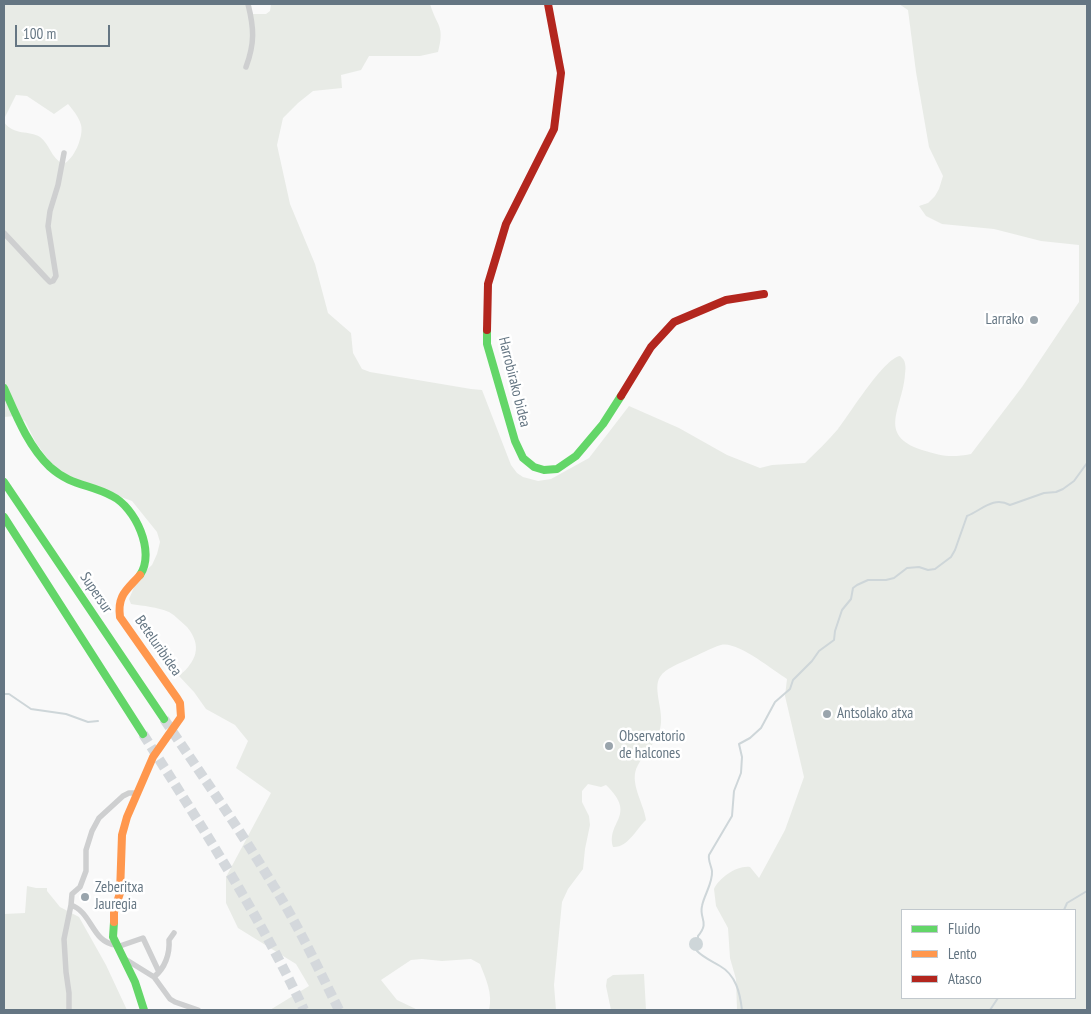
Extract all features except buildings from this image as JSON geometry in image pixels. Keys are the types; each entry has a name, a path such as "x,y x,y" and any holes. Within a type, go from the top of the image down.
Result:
{"main road":[{"name":"Harrobirako bidea","path":"548,4 561,73 554,129 506,224 488,284 487,344 515,441 523,458 534,467 544,470 557,469 576,456 603,424 651,347 674,322 726,300 764,294"},
{"name":"Beteluribidea","path":"4,388 29,438 48,466 72,482 114,496 120,500 138,526 145,545 146,566 124,592 119,602 118,610 120,617 180,704 182,717 153,757 127,817 122,835 120,893 114,912 112,937 116,946"},
{"name":"Supersur","path":"4,482 164,719"},
{"path":"4,517 143,734"},
{"path":"116,946 125,958 144,1010"}],"street":[{"path":"246,67 253,43 252,22 248,4"},
{"path":"4,233 50,282 53,281 56,276 48,226 64,153"},
{"path":"69,1010 64,939 72,894 80,887 86,871 86,850 92,831 98,818 123,796 129,793 138,793"},
{"path":"70,905 84,914 101,939 110,945 116,946 143,938 159,972"},
{"path":"154,977 166,961 169,940 174,933"},
{"path":"125,958 154,977 170,999 198,1010"}],"shaded area":[{"path":"4,4 246,4 253,14 266,14 270,11 271,4 430,4 441,36 438,52 420,56 369,56 361,70 341,75 342,88 313,91 298,103 283,118 277,145 290,204 315,264 328,313 351,333 353,353 362,369 370,372 482,390 511,465 523,477 538,481 551,479 589,458 629,406 679,428 727,455 760,468 772,465 805,463 838,429 876,376 893,359 900,356 904,362 905,369 896,419 896,428 900,437 908,444 922,450 941,455 958,456 971,454 1022,387 1079,302 1079,245 1041,241 994,229 942,224 926,216 919,206 928,203 935,196 943,176 929,147 908,10 899,4 1087,4 1087,1010 737,1010 736,979 730,958 728,928 716,906 714,889 724,877 740,868 750,867 759,878 785,830 804,777 785,696 787,679 755,657 736,647 721,645 678,664 660,677 657,688 661,715 660,729 656,739 635,772 636,785 646,820 627,841 613,847 613,831 619,818 620,804 606,785 601,787 588,784 582,791 582,802 589,816 590,825 583,869 568,889 562,902 554,985 556,1010 489,1010 490,998 487,981 480,964 471,959 442,961 422,959 411,960 381,980 397,1000 418,1010 270,1010 309,986 296,964 238,928 226,903 226,877 271,793 236,768 248,741 235,725 206,709 179,676 190,665 196,647 192,634 187,627 169,612 131,604 129,599 138,578 152,565 157,554 160,542 157,532 132,501 80,482 54,467 36,443 25,421 15,416 4,417 4,122 12,129 40,137 63,164 74,153 80,141 82,130 79,119 68,104 54,114 27,96 16,95 4,119"},
{"path":"27,886 47,888 47,891 60,907 79,917 106,965 127,1010 4,1010 4,914 25,913"},
{"path":"696,937 701,939 703,944 701,949 696,951 691,949 689,944 691,939"},
{"path":"644,974 646,1010 611,1010 606,986 607,979 613,975"}],"waterway":[{"path":"698,938 704,924 701,910 712,875 709,855 732,816 734,791 741,773 742,757 739,744 750,738 761,728 775,702 790,689 793,680 819,651 834,640 842,610 851,599 853,588 868,580 894,578 907,568 935,569 951,557 967,516 993,503 998,502 1010,505 1044,493 1063,489 1074,481 1087,463"},
{"path":"4,694 9,694 31,709 66,714 88,722 98,721"},
{"path":"1064,909 1067,903 1087,891"},
{"path":"697,951 730,974 736,985 742,1010"},
{"path":"990,1010 997,999"}],"tunnel":[{"path":"164,719 233,822 282,900 339,1010"},
{"path":"143,734 248,904 304,1010"}],"traffic: fast":[{"path":"487,330 487,344 515,441 523,458 534,467 544,470 557,469 576,456 603,424 621,396"},
{"path":"4,388 29,440 50,467 65,478 112,496 128,510 141,531 144,543 146,554 140,575"},
{"path":"4,482 164,719"},
{"path":"4,517 143,734"},
{"path":"114,922 113,937 135,982 144,1010"}],"traffic: slow":[{"path":"114,922 114,912 120,893 122,835 127,817 153,757 181,717 180,703 177,698 120,617 119,609 124,593 140,575"}],"traffic: jam":[{"path":"487,330 488,284 506,224 554,129 561,73 548,4"},
{"path":"621,396 651,347 674,322 726,300 764,294"}],"place":[{"name":"Larrako","path":"1034,320"},
{"name":"Antsolako atxa","path":"827,714"},
{"name":"Observatorio de halcones","path":"609,746"},
{"name":"Zeberitxa Jauregia","path":"85,897"}]}
